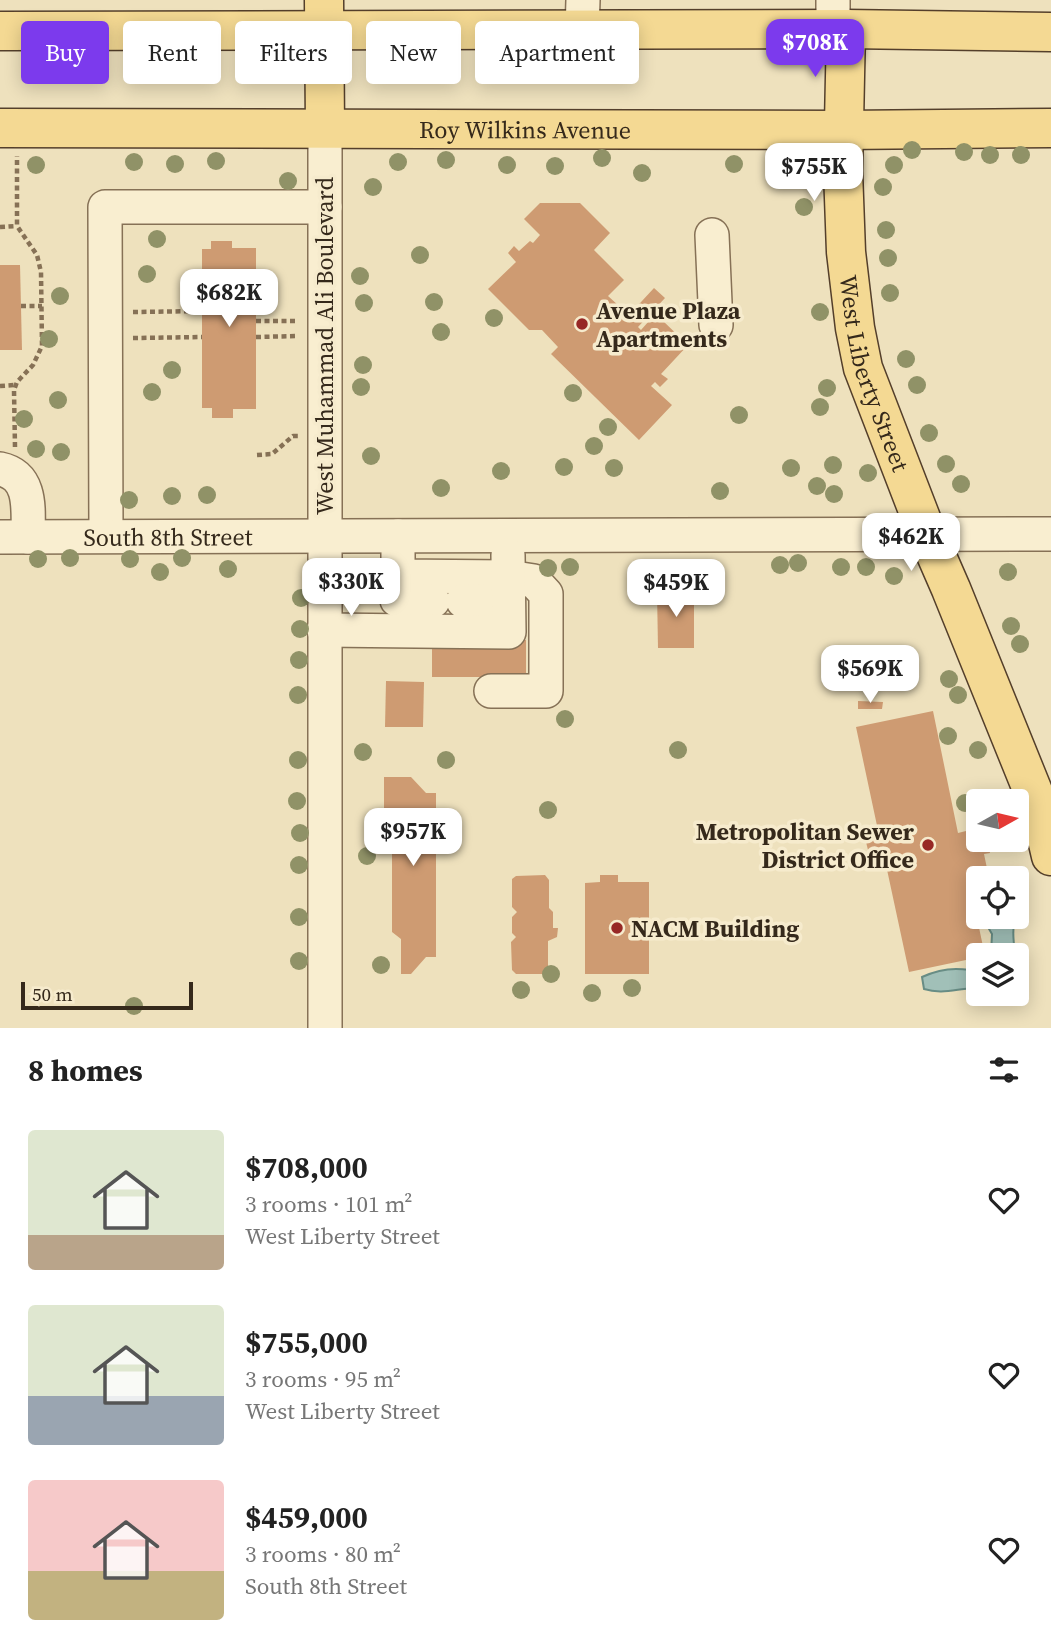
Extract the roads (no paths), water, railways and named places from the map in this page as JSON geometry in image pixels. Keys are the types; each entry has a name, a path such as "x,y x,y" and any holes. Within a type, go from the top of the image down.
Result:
{"main road":[{"path":"0,31 324,16 582,15 837,20 1051,32"},
{"name":"West Muhammad Ali Boulevard","path":"324,16 325,128"},
{"name":"West Liberty Street","path":"837,20 844,130 847,274 863,369 927,534 1040,809 1051,856"},
{"name":"Roy Wilkins Avenue","path":"8,128 1051,128"}],"street":[{"name":"West Muhammad Ali Boulevard","path":"325,128 325,1028"},
{"path":"106,536 105,207 325,207"},
{"path":"712,235 716,325"},
{"path":"8,472 22,483 27,494 14,537"},
{"name":"South 8th Street","path":"14,537 1051,534"},
{"path":"397,602 509,632 508,535"},
{"path":"397,602 398,536"},
{"path":"397,602 448,601 534,581 546,594 546,691 491,691"},
{"path":"324,630 397,602 508,589"}],"water":[{"path":"989,929 1013,930 1014,943 992,943"},
{"path":"956,969 966,970 966,989 924,989 922,977"}],"place":[{"name":"Avenue Plaza Apartments","path":"582,324"},
{"name":"Metropolitan Sewer District Office","path":"928,845"},
{"name":"NACM Building","path":"617,928"}]}
